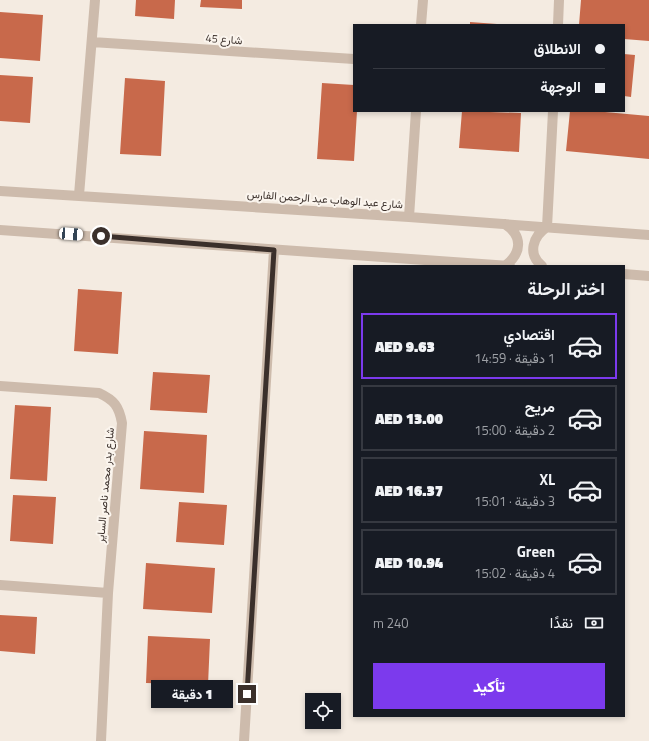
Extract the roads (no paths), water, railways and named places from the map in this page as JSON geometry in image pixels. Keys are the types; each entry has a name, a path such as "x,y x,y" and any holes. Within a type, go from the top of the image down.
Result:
{"street":[{"path":"79,195 92,42 94,0"},
{"path":"421,24 423,0"},
{"path":"558,24 559,0"},
{"name":"شارع 45","path":"92,42 353,60"},
{"path":"409,217 416,112"},
{"path":"541,265 534,256 533,247 535,239 540,232 547,227 553,112"},
{"name":"شارع عبد الوهاب عبد الرحمن الفارس","path":"0,191 409,217 649,235"},
{"path":"505,224 512,229 517,236 519,245 517,253 506,265"},
{"path":"0,230 491,265"},
{"path":"244,741 274,250"},
{"path":"625,274 649,276"},
{"name":"شارع بدر محمد ناصر الساير","path":"0,386 99,393 110,398 120,413 122,423 108,593 101,741"},
{"path":"0,584 108,593"}]}
